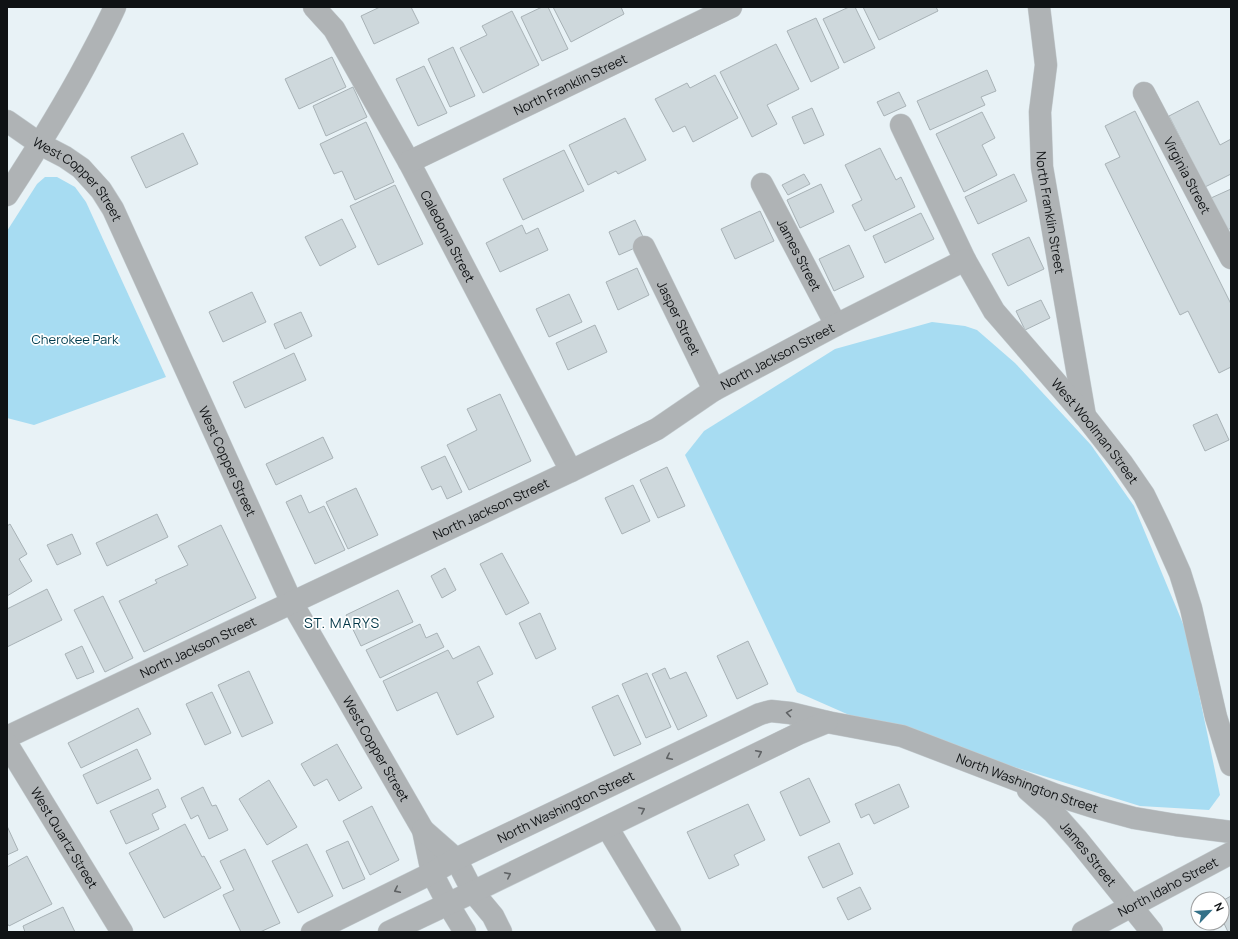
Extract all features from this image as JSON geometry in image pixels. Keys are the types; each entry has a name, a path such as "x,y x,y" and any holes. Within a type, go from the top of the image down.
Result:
{"street":[{"path":"7,195 40,144 76,83 115,7"},
{"name":"Caledonia Street","path":"314,7 334,29 409,162 571,471"},
{"name":"North Franklin Street","path":"409,162 732,7"},
{"name":"North Franklin Street","path":"1039,7 1046,65 1040,112 1042,166 1085,416"},
{"name":"Virginia Street","path":"1144,93 1231,258"},
{"name":"West Copper Street","path":"7,121 40,144 65,157 81,168 101,190 113,209 292,603 422,830 432,873 465,932"},
{"name":"West Woolman Street","path":"901,125 965,260 994,311 1085,416 1122,463 1144,495 1180,573 1191,608 1216,717 1231,765"},
{"name":"James Street","path":"762,184 836,325"},
{"name":"Jasper Street","path":"644,247 714,390"},
{"name":"North Jackson Street","path":"7,737 657,429 714,390 836,325 965,260"},
{"name":"North Washington Street","path":"312,932 432,873 456,859 760,714 771,711 790,713 827,722 902,736 1056,795 1134,818 1231,832"},
{"path":"389,932 800,733 827,722"},
{"name":"West Quartz Street","path":"7,744 122,932"},
{"name":"James Street","path":"1018,781 1052,812 1133,907 1152,932"},
{"path":"607,827 670,932"},
{"name":"West Copper Street","path":"422,830 456,859 473,892 492,916 501,932"},
{"name":"North Idaho Street","path":"1083,932 1133,907 1231,853"}],"green space":[{"name":"Cherokee Park","path":"45,177 57,177 75,187 86,202 166,377 34,425 7,418 7,231 37,184"},
{"path":"932,322 965,326 977,330 1015,363 1091,445 1134,506 1186,631 1220,795 1209,810 1140,806 856,718 797,692 685,455 704,431 835,349"}],"building":[{"path":"380,7 411,7 419,23 374,44 361,16"},
{"path":"542,7 548,7 568,49 542,61 521,17"},
{"path":"553,7 621,7 624,14 571,42"},
{"path":"849,7 855,7 875,48 844,63 823,19"},
{"path":"863,7 936,7 938,11 879,40"},
{"path":"512,11 539,65 483,93 460,48 487,35 482,26"},
{"path":"816,18 839,68 811,82 787,31"},
{"path":"776,44 799,89 767,105 777,124 752,137 720,72"},
{"path":"453,47 475,96 450,107 428,59"},
{"path":"332,57 346,87 299,109 285,79"},
{"path":"424,66 447,113 418,126 396,79"},
{"path":"987,70 996,91 981,97 985,105 930,130 917,101"},
{"path":"715,75 738,118 693,142 685,126 673,132 655,99 687,83 690,88"},
{"path":"353,87 367,117 326,136 313,106"},
{"path":"899,92 906,106 884,116 877,102"},
{"path":"1198,101 1220,145 1231,139 1231,174 1205,187 1169,116"},
{"path":"812,108 824,135 804,144 792,117"},
{"path":"1135,111 1231,304 1231,367 1219,373 1188,311 1180,315 1105,164 1120,157 1105,126"},
{"path":"982,112 995,138 982,145 997,175 964,192 936,134"},
{"path":"625,118 646,160 618,174 616,171 588,185 569,145"},
{"path":"366,122 394,182 355,200 342,171 334,174 320,144"},
{"path":"183,133 198,164 146,188 131,157"},
{"path":"880,148 896,180 901,177 915,207 865,231 852,205 862,200 845,165"},
{"path":"564,150 584,191 523,220 503,179"},
{"path":"804,174 810,184 788,195 782,185"},
{"path":"1014,174 1027,201 978,224 965,197"},
{"path":"821,184 834,212 800,228 787,200"},
{"path":"395,185 423,244 378,265 350,206"},
{"path":"1231,189 1231,228 1226,231 1211,198"},
{"path":"760,211 774,241 735,259 721,229"},
{"path":"921,213 934,239 885,263 873,236"},
{"path":"342,219 356,247 320,266 305,237"},
{"path":"635,220 646,243 619,255 609,232"},
{"path":"522,225 526,234 538,228 548,250 500,272 486,243"},
{"path":"1029,237 1044,269 1008,286 992,254"},
{"path":"849,245 864,277 834,291 819,259"},
{"path":"637,268 649,295 618,310 606,282"},
{"path":"252,292 266,322 223,342 209,312"},
{"path":"569,294 582,322 549,337 536,309"},
{"path":"1041,300 1050,318 1025,330 1016,311"},
{"path":"301,312 312,336 285,349 274,324"},
{"path":"595,325 607,352 568,370 556,343"},
{"path":"294,353 306,380 245,408 233,382"},
{"path":"500,394 531,461 469,490 447,445 477,430 467,409"},
{"path":"1217,414 1229,440 1205,451 1193,425"},
{"path":"323,437 333,458 276,485 266,464"},
{"path":"445,456 462,492 447,499 441,486 432,490 421,467"},
{"path":"667,467 685,506 658,518 640,480"},
{"path":"633,485 650,521 622,534 605,498"},
{"path":"356,488 378,535 348,549 326,502"},
{"path":"301,495 309,513 324,506 345,550 315,564 286,502"},
{"path":"157,514 168,537 107,566 96,543"},
{"path":"10,524 27,554 19,559 32,581 7,596 7,526"},
{"path":"221,525 256,598 144,652 119,601 157,583 155,580 188,565 178,546"},
{"path":"72,534 81,554 57,565 47,545"},
{"path":"502,553 529,603 506,615 480,564"},
{"path":"445,568 456,590 442,598 431,576"},
{"path":"47,589 62,620 7,647 7,609"},
{"path":"398,590 413,622 361,646 346,615"},
{"path":"103,596 133,658 105,672 74,610"},
{"path":"540,613 556,649 536,659 519,623"},
{"path":"420,624 426,638 437,633 444,647 380,678 366,650"},
{"path":"748,641 768,684 737,699 717,656"},
{"path":"82,646 94,672 77,679 65,654"},
{"path":"479,646 493,674 477,682 494,717 457,735 437,692 397,711 383,681 448,650 453,659"},
{"path":"665,668 670,679 686,672 707,716 678,730 652,674"},
{"path":"249,671 273,723 242,737 218,685"},
{"path":"647,673 671,727 646,738 622,684"},
{"path":"212,692 231,733 205,745 186,704"},
{"path":"618,695 641,744 614,756 592,707"},
{"path":"138,708 151,734 81,768 68,743"},
{"path":"337,744 362,788 339,801 327,779 314,786 301,764"},
{"path":"137,749 151,779 97,804 83,775"},
{"path":"809,778 830,822 800,836 780,792"},
{"path":"269,780 297,827 267,845 239,799"},
{"path":"899,784 909,807 874,824 869,814 861,818 855,804"},
{"path":"203,787 212,806 216,805 228,830 209,839 198,815 191,819 181,798"},
{"path":"158,789 166,807 152,814 159,829 126,844 110,811"},
{"path":"748,804 765,840 734,855 739,865 709,879 687,832"},
{"path":"372,806 399,860 370,875 343,821"},
{"path":"185,824 202,857 204,856 221,888 164,918 129,853"},
{"path":"7,826 18,850 7,855"},
{"path":"348,841 365,879 343,889 326,851"},
{"path":"839,843 853,874 823,888 808,857"},
{"path":"307,844 333,896 298,913 272,861"},
{"path":"245,849 280,923 260,932 241,932 223,895 234,890 220,861"},
{"path":"27,856 52,904 9,926 7,923 7,867"},
{"path":"860,887 871,909 848,920 837,898"},
{"path":"1230,897 1231,932 1228,932 1230,931"},
{"path":"63,907 75,932 25,932 23,926"}],"district":[{"name":"ST. MARYS","path":"342,623"}]}
